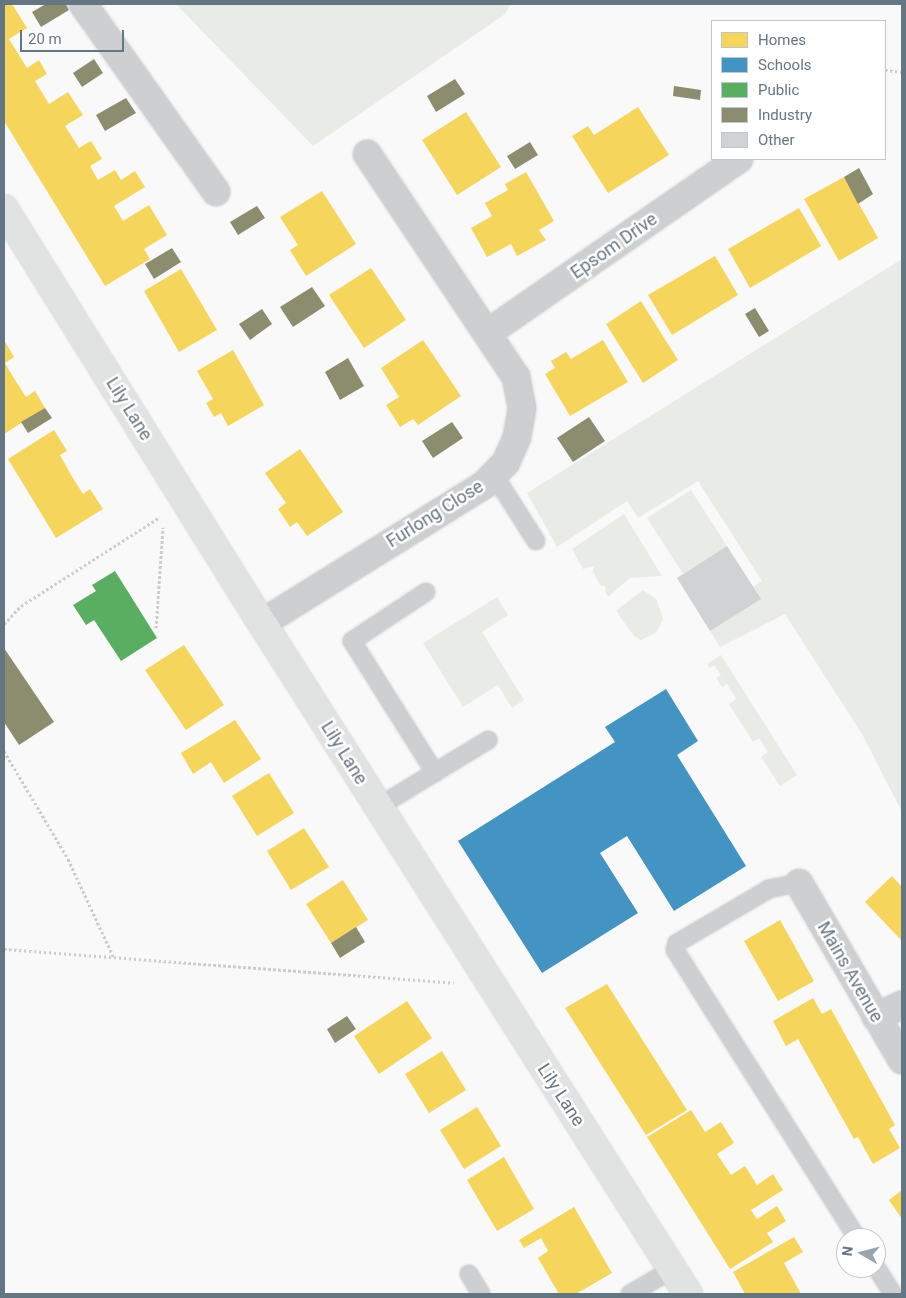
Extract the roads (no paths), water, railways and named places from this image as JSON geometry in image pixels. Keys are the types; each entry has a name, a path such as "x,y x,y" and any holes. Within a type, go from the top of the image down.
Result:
{"main road":[{"name":"Lily Lane","path":"4,208 262,623 688,1294"}],"street":[{"path":"82,4 216,192"},
{"name":"Furlong Close","path":"262,623 485,484 506,462 517,437 522,408 516,377 488,332 368,154"},
{"name":"Epsom Drive","path":"488,332 738,160"},
{"name":"Mains Avenue","path":"799,883 902,1060"},
{"path":"876,1017 902,1005"}],"lane":[{"path":"494,474 536,541"},
{"path":"426,592 352,641 435,773"},
{"path":"378,807 488,740"},
{"path":"799,883 769,888 677,943 675,950 852,1228"},
{"path":"630,1294 673,1269"},
{"path":"469,1274 482,1294"},
{"path":"883,1278 893,1294"}]}
